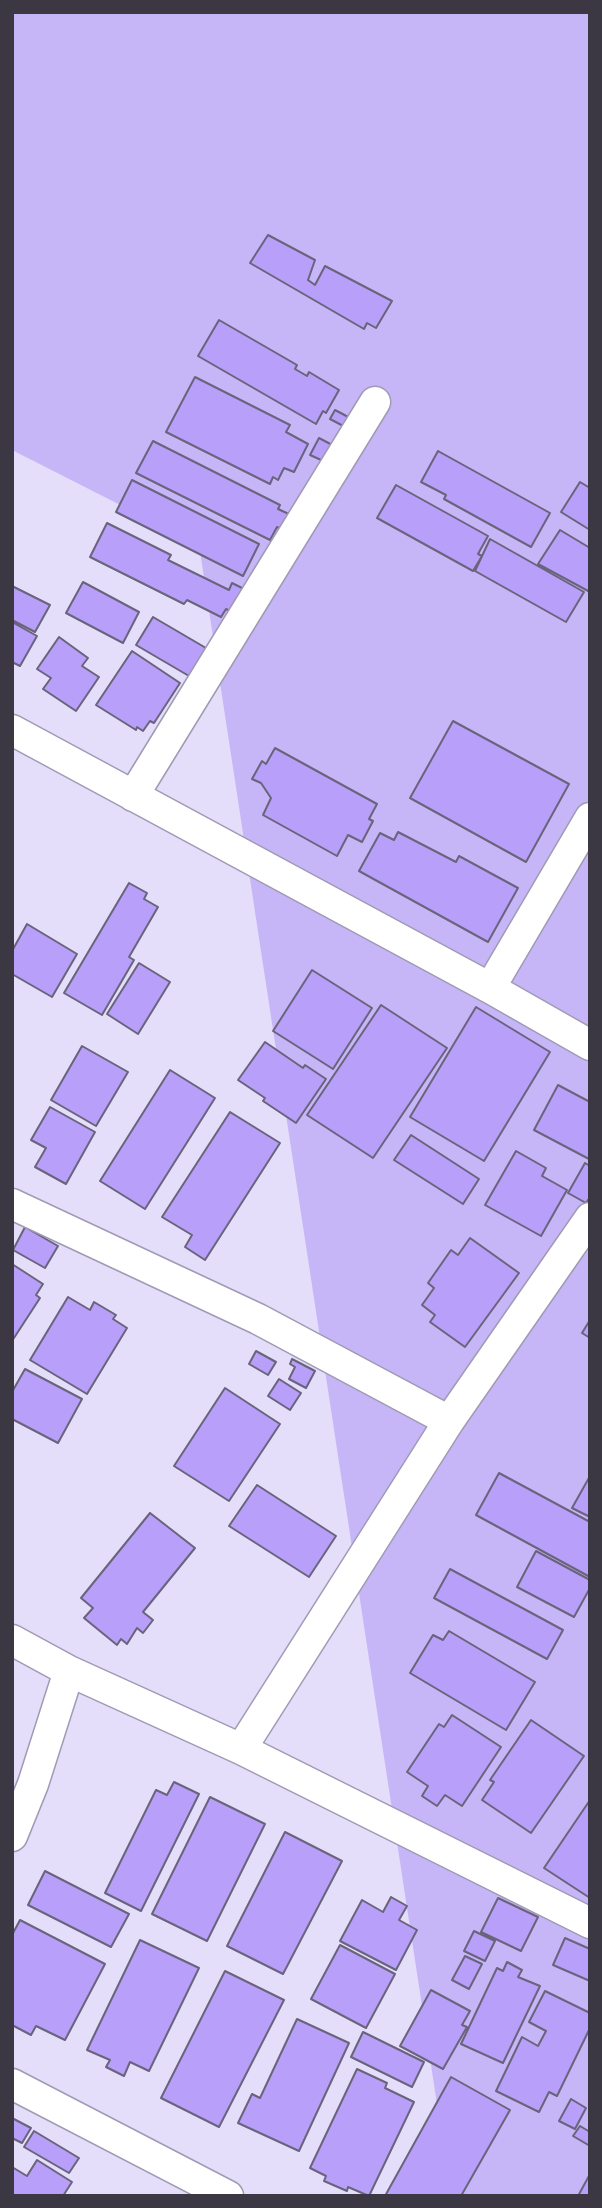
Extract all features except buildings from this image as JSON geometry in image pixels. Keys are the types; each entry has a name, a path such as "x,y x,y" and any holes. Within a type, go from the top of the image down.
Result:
{"street":[{"path":"133,796 375,402"},
{"path":"12,730 490,988 590,1045"},
{"path":"490,988 590,818"},
{"path":"12,1204 258,1319 449,1421"},
{"path":"241,1749 449,1421 590,1218"},
{"path":"12,1640 69,1671 241,1749 590,1923"},
{"path":"12,1836 33,1784 69,1671"},
{"path":"12,2084 228,2196"}],"shaded area":[{"path":"12,12 590,12 590,2196 451,2196 199,545 12,450"}]}
